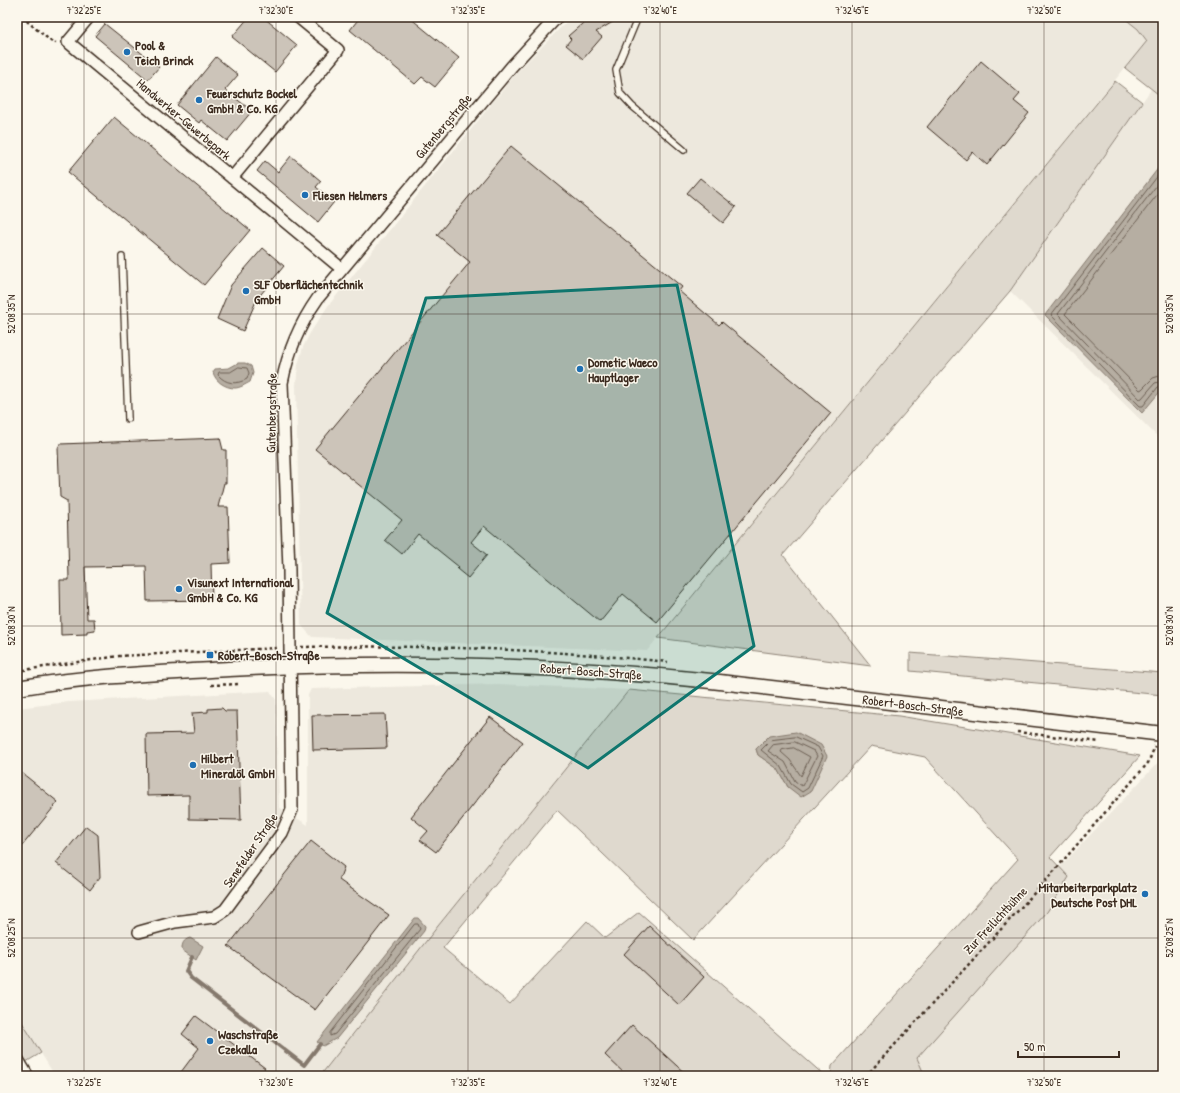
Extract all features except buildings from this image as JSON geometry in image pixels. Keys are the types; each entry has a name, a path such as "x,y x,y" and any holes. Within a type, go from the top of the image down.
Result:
{"street":[{"path":"68,42 89,17"},
{"name":"Handwerker-Gewerbepark","path":"232,178 338,50 298,17"},
{"name":"Gutenbergstraße","path":"289,666 289,570 282,383 286,362 299,328 318,298 342,269 512,66 557,17"},
{"name":"Handwerker-Gewerbepark","path":"68,42 342,269"},
{"name":"Robert-Bosch-Straße","path":"17,688 75,680 156,673 289,666 450,664 636,673 1158,740"},
{"name":"Senefelder Straße","path":"139,932 175,922 214,917 225,910 282,833 292,810 293,795 289,666"},
{"path":"17,1061 26,1076"}],"lane":[{"path":"638,17 616,70 620,93 632,106 684,150"},
{"path":"122,257 128,419"}],"path":[{"path":"22,17 52,42 68,42"},
{"path":"205,685 243,684"},
{"path":"1016,732 1101,742"},
{"path":"1147,746 1158,740"},
{"name":"Zur Freilichtbühne","path":"866,1076 1049,877 1148,763 1158,740"}],"highlighted area":[{"path":"677,285 754,646 588,768 327,613 426,298"}],"shaded area":[{"path":"571,17 1123,17 1138,29 1147,41 647,651 312,637 301,625 296,385 298,365 303,347 310,333 328,306 519,70"},
{"path":"1123,17 1163,18 1163,98 1125,68 1147,41 1138,29"},
{"path":"1115,81 1142,102 1010,291 783,555 871,666 658,638"},
{"path":"1152,88 1163,98 1163,442 1010,291"},
{"path":"910,653 1163,673 1163,695 910,671"},
{"path":"498,684 629,690 438,926 320,1076 55,1076 17,1014 17,708 69,702 270,691 276,700 279,807 308,825 308,695 311,689"},
{"path":"629,690 899,716 1140,756 1050,857 1069,877 1047,912 917,1058 925,1076 831,1076 832,1066 1018,859 925,757 871,746 693,940 557,810 443,948 510,1004 587,921 605,938 639,912 825,1076 320,1076 438,926","holes":["769,736 788,787 778,769 758,755 756,749"]},
{"path":"1163,757 1163,1076 868,1076 937,999"},
{"path":"17,1014 41,1053 26,1062 17,1047"}],"water":[{"path":"1163,162 1163,388 1142,413 1045,315"},
{"path":"238,363 245,363 251,366 253,373 250,382 239,387 231,388 218,381 213,372 215,369 229,368"},
{"path":"796,732 821,745 827,756 811,791 801,797 788,787 778,769 758,755 756,749 769,736"},
{"path":"415,918 418,918 425,926 424,931 337,1038 323,1046 317,1042"},
{"path":"190,938 203,946 196,960 182,950 183,942"}],"waterway":[{"path":"192,957 186,971 191,978 304,1065 320,1044"}],"place":[{"name":"Pool & Teich Brinck","path":"127,52"},
{"name":"Feuerschutz Bockel GmbH & Co. KG","path":"199,100"},
{"name":"Fliesen Helmers","path":"305,195"},
{"name":"SLF Oberflächentechnik GmbH","path":"246,291"},
{"name":"Dometic Waeco Hauptlager","path":"580,369"},
{"name":"Visunext International GmbH & Co. KG","path":"179,589"},
{"name":"Robert-Bosch-Straße","path":"210,655"},
{"name":"Hilbert Mineralöl GmbH","path":"193,765"},
{"name":"Mitarbeiterparkplatz Deutsche Post DHL","path":"1145,894"},
{"name":"Waschstraße Czekalla","path":"210,1041"}]}
